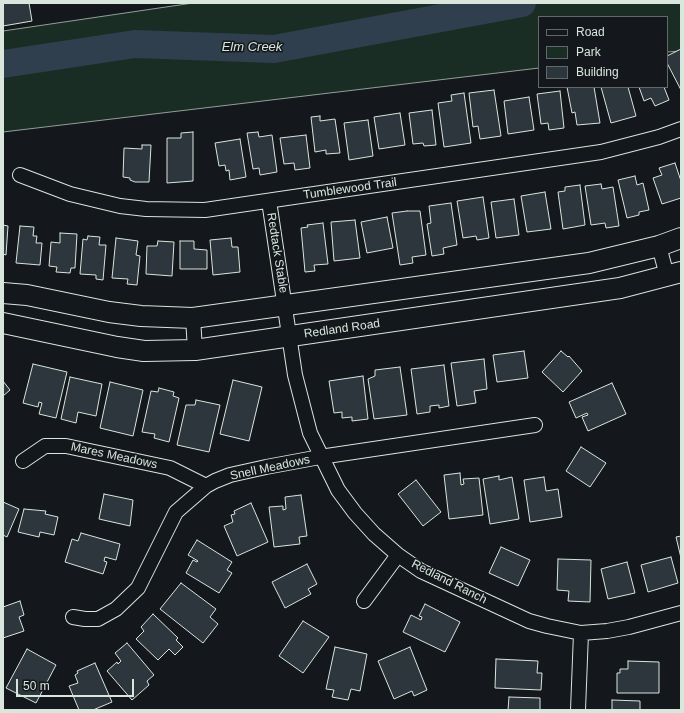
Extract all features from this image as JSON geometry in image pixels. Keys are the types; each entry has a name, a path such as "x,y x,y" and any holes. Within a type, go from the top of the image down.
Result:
{"main road":[{"path":"3,292 27,295 109,312 141,316 193,318 589,263 659,246 681,238"},
{"name":"Redland Road","path":"3,323 144,351 195,350 620,288 674,274"}],"street":[{"name":"Tumblewood Trail","path":"20,175 70,194 120,206 146,209 205,210 601,152 659,137 681,129"},
{"name":"Redtack Stable","path":"269,201 284,306"},
{"path":"659,246 674,274"},
{"name":"Redland Ranch","path":"284,306 301,402 310,433 320,457 338,490 355,513 374,534 398,555 421,571 529,621 581,633 629,627 681,613"},
{"path":"193,318 195,350"},
{"name":"Snell Meadows","path":"73,617 98,619 116,609 138,588 176,512 206,486 230,475 320,457 534,425"},
{"name":"Mares Meadows","path":"23,461 45,446 66,446 170,468 206,486"},
{"path":"364,601 398,555"},
{"path":"578,710 581,633"}],"green space":[{"path":"193,3 681,3 681,51 668,52 668,16 538,16 538,68 3,132 3,31"}],"building":[{"path":"3,3 29,3 32,21 3,26"},
{"path":"681,49 681,90 668,65 668,56"},
{"path":"567,88 594,88 600,123 577,125 575,112 572,113"},
{"path":"601,88 628,88 636,116 611,123"},
{"path":"639,88 664,88 669,100 655,106 651,98 644,101"},
{"path":"494,90 501,136 480,139 478,126 473,127 469,93"},
{"path":"560,91 564,128 549,130 548,123 541,124 537,94"},
{"path":"464,93 471,143 444,147 438,103 452,101 451,95"},
{"path":"529,97 534,130 508,134 504,101"},
{"path":"432,110 436,145 424,146 423,143 413,144 409,113"},
{"path":"400,113 405,145 379,149 374,117"},
{"path":"320,116 320,121 335,119 340,153 326,154 326,150 315,152 311,117"},
{"path":"368,120 373,156 349,160 344,123"},
{"path":"193,132 193,181 167,183 167,138 181,138 181,133"},
{"path":"258,132 259,137 272,135 277,172 260,175 259,168 253,169 247,133"},
{"path":"306,135 310,168 295,170 294,163 284,164 280,138"},
{"path":"240,139 246,177 230,180 229,170 226,171 225,165 219,166 215,143"},
{"path":"142,145 151,145 149,182 135,182 130,180 130,178 123,177 124,148 142,149"},
{"path":"675,163 681,181 681,198 662,204 653,178 662,175 659,168"},
{"path":"635,176 637,185 643,183 649,210 639,212 639,215 627,218 618,180"},
{"path":"601,184 602,189 613,187 619,226 606,228 605,223 591,225 585,186"},
{"path":"580,185 585,225 563,229 558,192 565,191 565,187"},
{"path":"545,192 551,229 527,232 521,196"},
{"path":"483,197 489,238 477,240 476,236 463,238 457,201"},
{"path":"514,199 519,235 496,238 491,202"},
{"path":"451,203 457,245 443,248 444,254 432,256 427,224 431,223 429,206"},
{"path":"420,211 426,255 412,257 413,263 400,265 392,213"},
{"path":"387,217 393,248 367,253 361,222"},
{"path":"355,220 360,258 334,261 331,222"},
{"path":"323,223 328,264 314,265 315,271 305,272 301,228 308,227 307,225"},
{"path":"3,225 8,226 6,255 3,254"},
{"path":"20,226 34,227 33,236 37,236 36,243 42,243 40,265 16,263"},
{"path":"60,233 77,234 75,268 71,268 70,273 56,272 57,267 49,266 51,242 60,243"},
{"path":"88,236 100,237 99,245 106,245 103,280 96,279 96,275 80,274 83,239 87,240"},
{"path":"116,238 138,241 136,255 140,256 137,285 127,284 128,279 112,278"},
{"path":"231,238 232,247 238,247 240,272 213,275 210,240"},
{"path":"158,241 174,242 172,276 146,274 147,246 157,246"},
{"path":"180,241 194,241 194,249 207,250 207,269 180,269"},
{"path":"524,351 528,378 497,382 493,355"},
{"path":"561,351 568,357 569,356 582,371 563,392 542,372"},
{"path":"484,359 487,389 474,391 476,403 457,406 451,363"},
{"path":"33,364 67,372 56,418 39,414 42,403 39,402 38,407 23,403"},
{"path":"444,365 449,406 439,408 439,405 430,406 430,412 417,414 411,369"},
{"path":"400,367 407,415 374,419 368,379 375,376 375,370"},
{"path":"363,376 368,419 352,421 352,417 342,418 342,412 334,413 329,381"},
{"path":"70,377 102,384 96,416 78,412 76,423 61,419"},
{"path":"233,380 262,387 249,441 220,434"},
{"path":"3,381 10,390 3,396"},
{"path":"110,382 143,390 133,436 100,428"},
{"path":"612,383 626,414 588,431 582,417 588,415 587,413 576,418 569,402"},
{"path":"159,388 174,392 173,396 179,398 169,442 154,438 155,434 142,432 151,391 158,392"},
{"path":"196,400 220,405 209,452 177,445 186,405 195,405"},
{"path":"581,447 606,463 590,487 566,471"},
{"path":"460,473 461,485 464,484 463,479 479,478 483,515 449,519 444,475"},
{"path":"499,476 499,480 512,477 519,519 490,524 483,479"},
{"path":"544,477 546,491 558,489 562,517 530,522 524,480"},
{"path":"416,480 441,512 423,526 398,494"},
{"path":"104,494 133,500 130,526 99,519"},
{"path":"301,495 307,536 299,537 300,544 274,547 269,507 283,506 283,510 286,509 285,497"},
{"path":"3,502 19,509 7,537 3,535"},
{"path":"251,503 268,542 237,556 224,526 233,522 231,515 235,514 234,511"},
{"path":"24,509 46,511 45,514 58,517 54,535 40,532 39,537 18,532"},
{"path":"81,533 120,544 116,560 105,557 104,561 107,562 103,574 65,562 72,539 78,541"},
{"path":"681,536 681,558 676,537"},
{"path":"197,540 232,562 227,570 232,573 219,593 186,573 193,560 198,561 188,555"},
{"path":"501,547 530,560 518,586 489,573"},
{"path":"671,557 678,583 648,592 641,565"},
{"path":"558,559 591,560 590,602 568,601 569,591 557,590"},
{"path":"627,562 635,593 608,599 601,569"},
{"path":"307,564 317,584 308,589 311,594 285,608 272,582"},
{"path":"181,583 216,609 210,617 218,624 203,643 160,609"},
{"path":"20,601 24,615 19,617 24,631 3,638 3,607"},
{"path":"425,604 460,622 445,652 403,632 411,615 421,620 422,617 419,616"},
{"path":"153,614 178,638 176,640 183,647 175,655 169,649 158,660 136,639 144,631 141,627"},
{"path":"303,621 329,637 303,673 279,656"},
{"path":"127,643 154,675 147,681 149,685 132,700 107,671 117,662 118,664 121,661 115,653"},
{"path":"335,647 367,654 360,691 351,689 348,700 332,697 334,690 326,689"},
{"path":"410,647 427,690 414,696 412,691 394,699 378,661"},
{"path":"27,649 56,665 36,703 6,688"},
{"path":"496,659 538,661 537,673 542,673 541,690 495,688"},
{"path":"628,661 659,662 659,693 617,693 617,673 620,673 620,669 628,669"},
{"path":"95,663 112,702 93,710 79,710 69,686 78,683 75,675 78,673 77,671"},
{"path":"509,697 540,698 540,710 508,710"},
{"path":"612,700 640,701 640,710 612,710"}],"waterway":[{"name":"Elm Creek","path":"3,64 135,44 274,49 522,3"}]}
